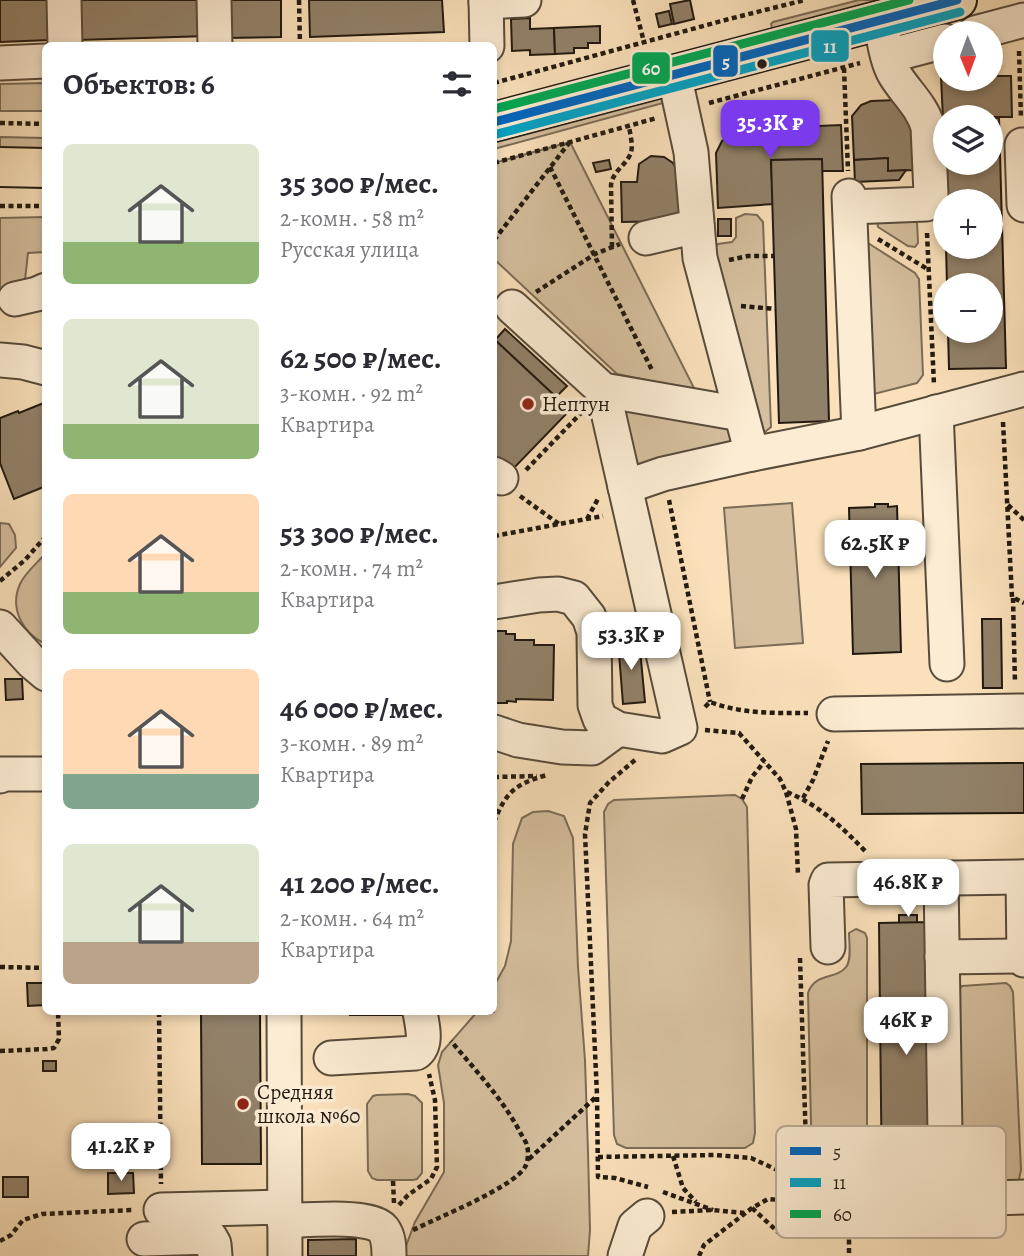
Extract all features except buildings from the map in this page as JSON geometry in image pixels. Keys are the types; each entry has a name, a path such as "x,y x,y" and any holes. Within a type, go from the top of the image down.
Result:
{"main road":[{"path":"497,121 674,74 884,38 957,0"},
{"path":"0,167 42,168"}],"street":[{"path":"64,0 65,42"},
{"path":"214,0 215,42"},
{"path":"487,42 486,1 524,0"},
{"path":"1003,26 1021,21"},
{"path":"859,433 849,200 926,204 930,200 928,127 921,108 894,74 884,38 933,40"},
{"path":"0,62 42,61"},
{"path":"674,74 691,152 701,258 752,454"},
{"path":"1022,134 1024,205"},
{"path":"646,238 698,237"},
{"path":"512,307 603,390 741,414"},
{"path":"0,360 42,367"},
{"path":"497,602 558,594 574,598 589,617 594,632 595,705 600,719 618,729 671,732 625,487 603,390"},
{"path":"625,487 663,474 859,433 1012,392"},
{"path":"936,412 947,664"},
{"path":"0,627 42,671"},
{"path":"834,714 1020,711"},
{"path":"497,733 518,740 572,748 592,748 618,729"},
{"path":"0,776 42,774"},
{"path":"814,949 828,880 1023,877 1024,958 942,957"},
{"path":"941,878 945,1126"},
{"path":"284,1015 285,1256"},
{"path":"420,1015 423,1044 435,1045"},
{"path":"331,1058 416,1053 435,1045"},
{"path":"1006,1197 1024,1197"},
{"path":"162,1210 285,1214 365,1221 381,1227 386,1232 389,1249"},
{"path":"625,1256 635,1226 648,1216"},
{"path":"144,1239 210,1237 215,1256"}],"path":[{"path":"299,0 300,42"},
{"path":"634,0 644,42"},
{"path":"497,82 805,0"},
{"path":"1021,21 1022,134"},
{"path":"844,67 849,200 929,270"},
{"path":"0,123 42,124"},
{"path":"612,247 612,177 630,156 629,126"},
{"path":"497,236 570,142"},
{"path":"550,167 668,402"},
{"path":"926,204 936,412"},
{"path":"0,206 42,206"},
{"path":"698,237 717,259 727,261 748,256 774,256"},
{"path":"512,307 595,254 646,238"},
{"path":"740,306 776,309"},
{"path":"497,476 511,479 521,475 603,390"},
{"path":"1012,392 1007,504 1020,711"},
{"path":"663,474 710,702"},
{"path":"497,476 559,524"},
{"path":"1007,504 1024,520"},
{"path":"497,535 587,519"},
{"path":"0,581 25,560 42,541"},
{"path":"1013,597 1024,603"},
{"path":"710,702 728,709 751,712 834,714 828,742 803,799"},
{"path":"598,1177 597,1095 585,834 590,803 609,782 710,702"},
{"path":"671,732 739,733 780,779 796,829 798,881"},
{"path":"497,814 510,792 519,785 567,766 572,748"},
{"path":"743,799 752,777 764,762"},
{"path":"497,776 542,776"},
{"path":"786,792 820,809 846,831 882,869 886,879"},
{"path":"807,1126 814,949"},
{"path":"0,967 42,968"},
{"path":"0,1051 54,1048 59,1039 58,1015"},
{"path":"159,1015 162,1210"},
{"path":"389,1249 516,1178 528,1160 528,1147 502,1102 435,1045"},
{"path":"393,1181 394,1209 408,1195 427,1183 437,1167 432,1082 435,1045"},
{"path":"528,1160 597,1095"},
{"path":"598,1157 715,1155 751,1158 776,1169"},
{"path":"673,1156 683,1188 699,1206"},
{"path":"699,1256 704,1245 745,1213 768,1199 776,1202"},
{"path":"0,1241 10,1235 23,1220 42,1214 127,1210"},
{"path":"648,1216 712,1210 745,1213"},
{"path":"849,1238 849,1256"}],"shaded area":[{"path":"859,0 904,0 773,32 773,22"},
{"path":"42,83 42,111 0,111 0,84"},
{"path":"664,92 663,103 497,148 497,136"},
{"path":"0,137 42,138 42,151 0,150"},
{"path":"570,142 695,390 617,374 497,262 497,162"},
{"path":"745,214 757,215 763,222 771,427 765,432 756,430 713,250 718,244 732,242 736,237 736,218"},
{"path":"42,217 42,252 28,253 24,289 0,290 0,218"},
{"path":"877,220 917,221 918,243 915,247 908,246 878,227"},
{"path":"868,243 915,273 919,279 923,375 917,383 874,394 865,388 864,246"},
{"path":"628,402 723,419 735,443 639,470 633,465 618,413"},
{"path":"792,503 803,643 735,648 724,508"},
{"path":"0,523 9,524 15,535 16,548 0,567"},
{"path":"42,557 42,642 30,634 17,611 17,593 28,572"},
{"path":"735,795 742,799 747,807 755,1133 753,1143 745,1148 626,1148 617,1144 614,1135 604,812 614,800"},
{"path":"548,811 564,816 573,838 585,1060 590,1230 588,1256 406,1256 406,1246 415,1222 444,1172 444,1103 438,1065 442,1052 474,1015 497,1015 497,981 505,966 511,941 513,844 522,818 533,812"},
{"path":"856,929 865,933 867,938 867,1126 811,1126 808,993 815,982 837,974 846,967 850,956 849,933"},
{"path":"1006,983 1013,992 1021,1170 1015,1186 1006,1186 1006,1126 961,1126 959,990 962,986"},
{"path":"377,1095 415,1096 422,1103 422,1173 413,1180 377,1180 372,1178 368,1171 367,1104"}],"transit line":[{"name":"60","path":"497,108 909,0"},
{"name":"5","path":"497,121 957,0"},
{"name":"11","path":"497,134 960,12"}],"place":[{"name":"Нептун","path":"528,404"},
{"name":"Средняя школа №60","path":"243,1104"}]}
